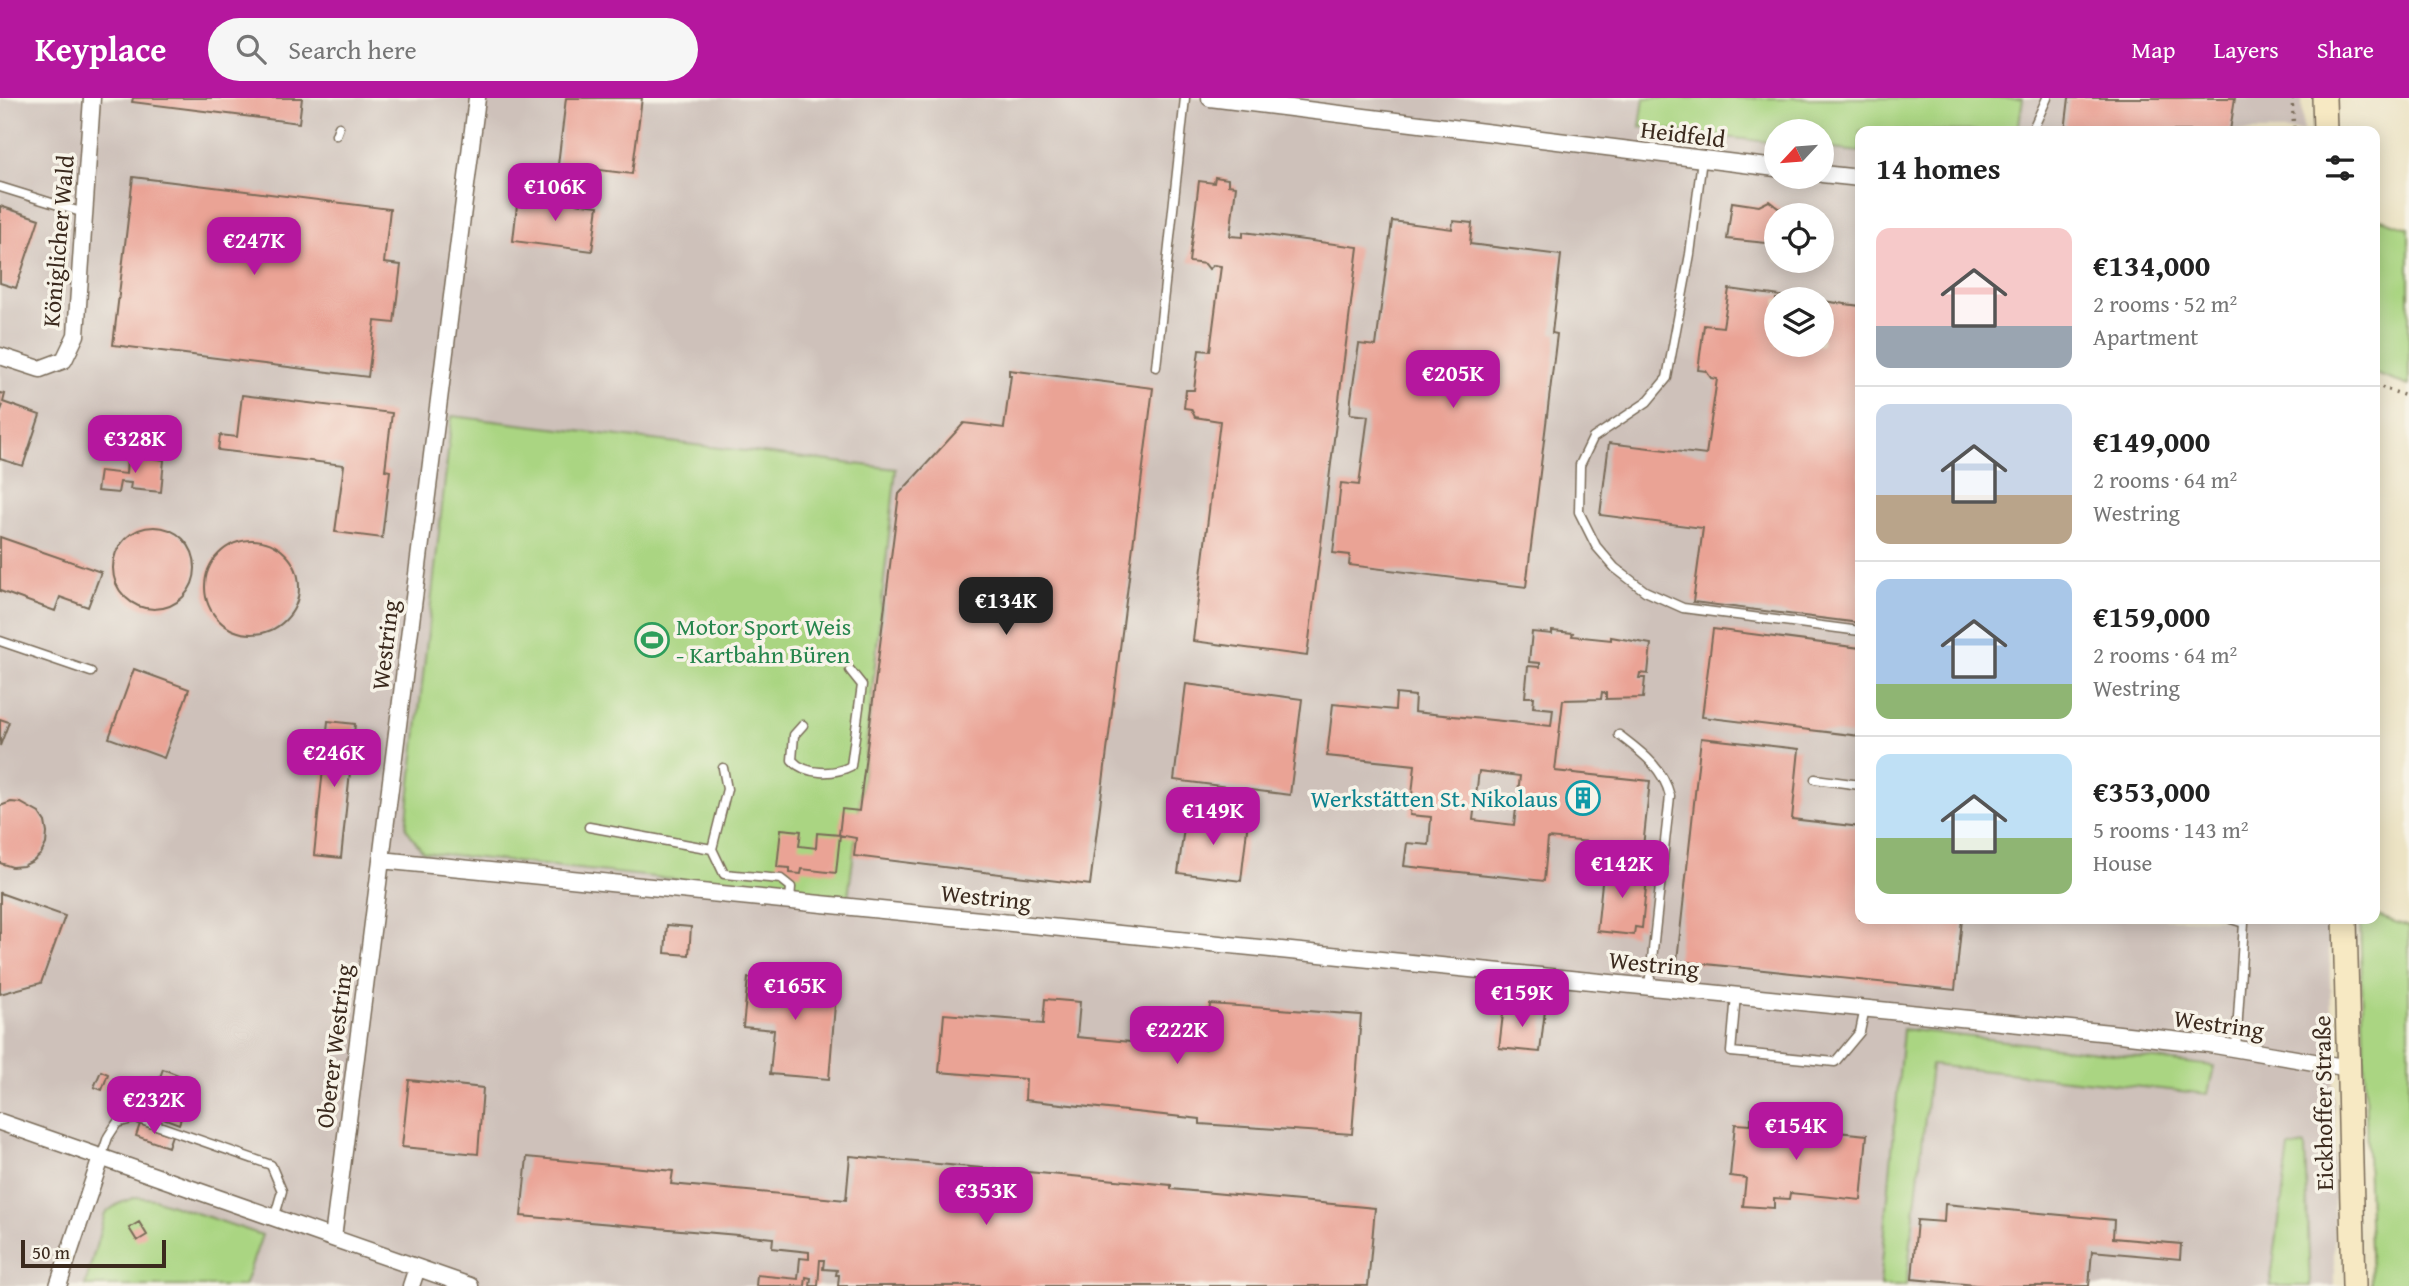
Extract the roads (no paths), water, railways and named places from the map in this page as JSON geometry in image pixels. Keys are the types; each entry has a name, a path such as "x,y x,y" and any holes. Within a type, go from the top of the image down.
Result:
{"main road":[{"path":"2325,98 2325,126"},
{"name":"Eickhoffer Straße","path":"2345,924 2354,1286"}],"street":[{"name":"Königlicher Wald","path":"0,356 40,369 64,360 76,335 92,98"},
{"name":"Westring","path":"477,98 381,860 2110,1033 2236,1049 2349,1068"},
{"name":"Heidfeld","path":"1210,98 1764,167"},
{"path":"1834,175 1855,177"},
{"name":"Oberer Westring","path":"333,1238 381,860"},
{"path":"0,1122 470,1286"},
{"path":"58,1286 101,1158"},
{"path":"411,1286 417,1268"}],"lane":[{"path":"1156,367 1185,98"},
{"path":"2034,126 2047,98"},
{"path":"1702,159 1690,254 1667,377 1647,402 1593,438 1580,466 1579,512 1596,546 1615,568 1645,591 1683,608 1855,630"},
{"path":"0,187 84,213"},
{"path":"0,641 91,672"},
{"path":"803,725 794,736 792,760 799,768 838,774 851,766 863,685 850,670"},
{"path":"1619,735 1655,765 1662,774 1670,796 1649,986"},
{"path":"723,768 727,789 712,849 724,874 781,879 791,887 790,900"},
{"path":"1815,779 1855,784"},
{"path":"589,827 712,849"},
{"path":"2236,1049 2244,924"},
{"path":"1736,995 1731,1052 1835,1062 1860,1032 1865,1008"},
{"path":"101,1158 108,1137 117,1123 136,1118 259,1160 271,1165 282,1191 274,1219"}],"place":[{"name":"Motor Sport Weis - Kartbahn Büren","path":"652,640"},
{"name":"Werkstätten St. Nikolaus","path":"1583,798"}]}
